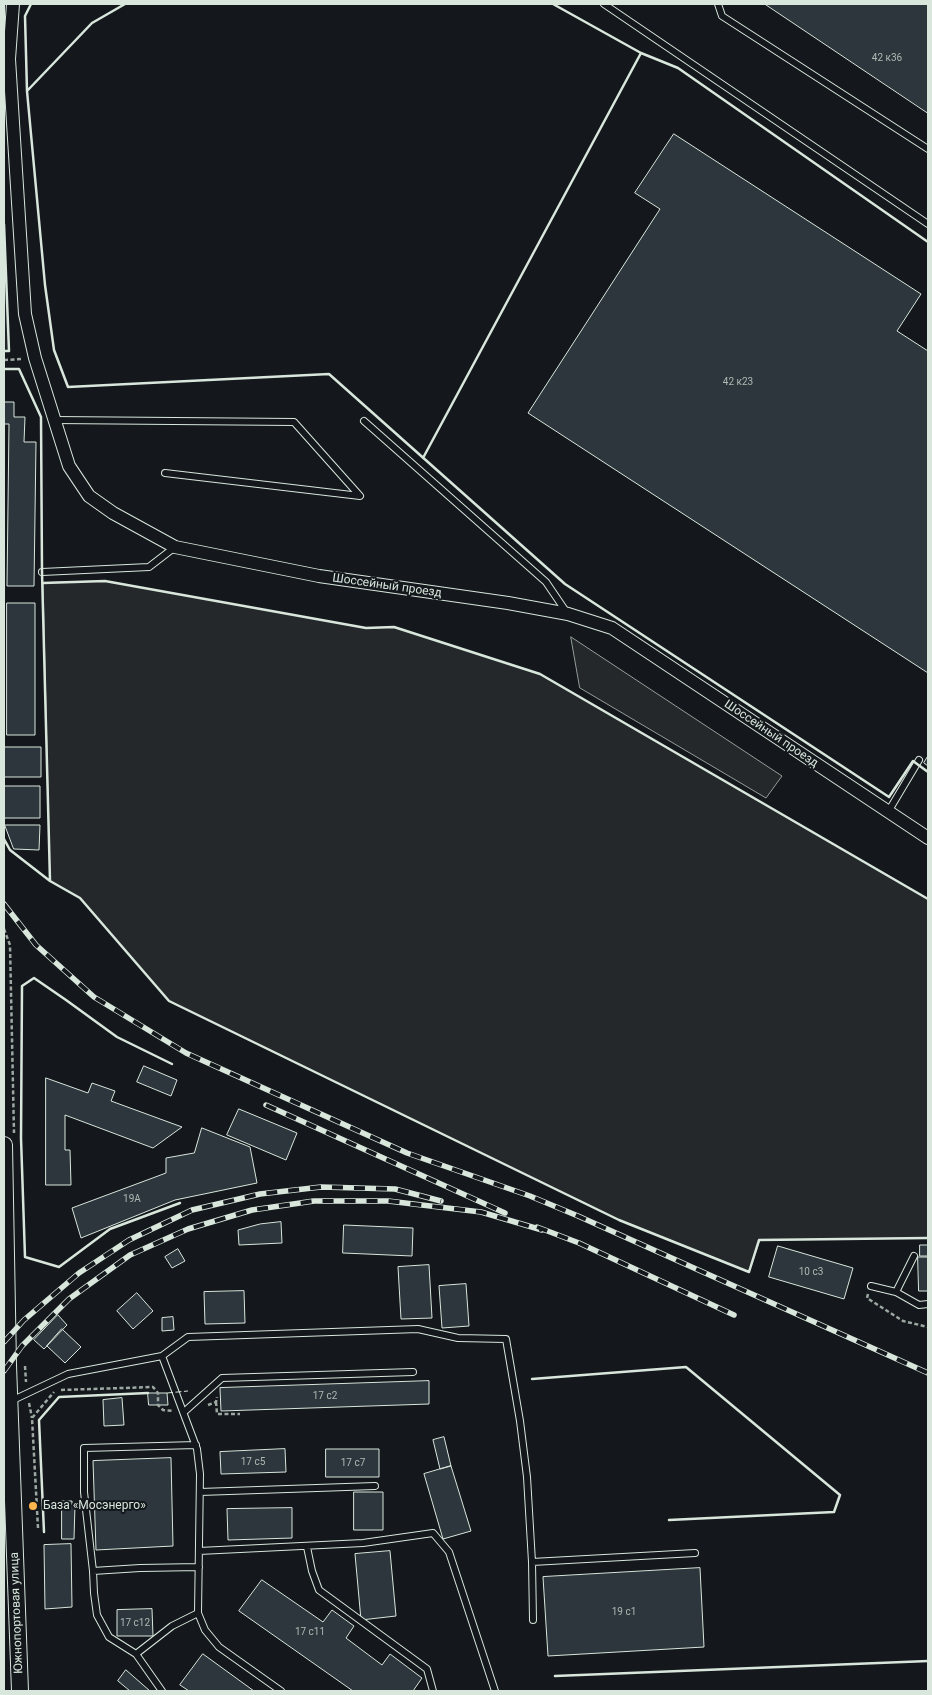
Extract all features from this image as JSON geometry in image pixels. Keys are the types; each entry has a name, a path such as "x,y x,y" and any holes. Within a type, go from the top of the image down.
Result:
{"street":[{"name":"Шоссейный проезд","path":"13,4 9,59 26,314 35,358 54,420 70,466 89,496 113,513 175,547 319,576 508,603 568,614 612,628 928,838"},
{"name":"Южнопортовая улица","path":"4,1145 10,1402 20,1691"}],"lane":[{"path":"604,4 928,224"},
{"path":"718,4 722,16 928,149"},
{"path":"54,420 294,422 360,496 165,473"},
{"path":"364,421 546,582 568,614"},
{"path":"42,572 149,567 175,547"},
{"path":"888,812 919,760"},
{"path":"896,1292 914,1256"},
{"path":"871,1286 896,1292 919,1305 928,1304"},
{"path":"10,1402 68,1374 162,1356 188,1337 418,1329 458,1338 506,1339 520,1421 527,1477 533,1620"},
{"path":"162,1356 196,1445 200,1474 198,1613 205,1630 220,1647 281,1691"},
{"path":"184,1412 222,1378 413,1372"},
{"path":"162,1691 136,1654 109,1637 97,1615 84,1492 84,1448 196,1445"},
{"path":"200,1492 375,1486"},
{"path":"199,1551 364,1543 433,1533 449,1552 495,1691"},
{"path":"307,1547 312,1571 319,1590 427,1669 433,1691"},
{"path":"532,1562 695,1553"},
{"path":"93,1571 199,1567"},
{"path":"136,1654 172,1626 198,1613"}],"path":[{"path":"4,360 35,358"},
{"path":"871,1286 867,1298 903,1321 928,1328"},
{"path":"32,1418 56,1390 153,1387 158,1393 158,1405 163,1410 184,1412 216,1402"},
{"path":"28,1393 32,1418 38,1528"},
{"path":"217,1394 217,1414 240,1414"}],"shaded area":[{"path":"4,224 9,351 4,351"},
{"path":"105,581 366,628 394,627 540,674 928,899 928,1238 760,1240 749,1272 619,1220 169,1001 80,898 50,881 43,583"},
{"path":"571,637 782,776 766,798 580,688"}],"building":[{"path":"765,4 928,4 928,113"},
{"path":"674,134 921,294 897,331 928,351 928,673 528,413 660,209 635,193"},
{"path":"4,402 14,402 14,417 25,417 24,442 36,442 34,586 7,586 9,424 4,424"},
{"path":"7,603 35,603 35,735 7,735"},
{"path":"4,747 41,747 41,777 4,777"},
{"path":"928,756 928,766 924,763"},
{"path":"4,786 40,786 40,818 4,818"},
{"path":"5,825 40,825 39,850 14,849"},
{"path":"144,1066 177,1080 171,1096 137,1082"},
{"path":"46,1078 88,1093 92,1083 115,1091 111,1101 182,1127 153,1148 65,1115 65,1150 70,1150 71,1185 46,1185"},
{"path":"239,1109 297,1133 286,1160 227,1135"},
{"path":"202,1128 250,1147 257,1183 175,1200 81,1238 72,1208 166,1173 166,1158 194,1153"},
{"path":"281,1222 282,1243 239,1245 238,1230 260,1224"},
{"path":"344,1225 413,1228 412,1256 343,1253"},
{"path":"920,1245 928,1245 928,1256 920,1256"},
{"path":"778,1246 853,1268 844,1299 769,1277"},
{"path":"178,1249 185,1261 172,1268 165,1257"},
{"path":"918,1257 928,1257 928,1291 919,1291"},
{"path":"429,1265 432,1318 401,1319 398,1267"},
{"path":"466,1284 469,1326 442,1328 439,1286"},
{"path":"244,1291 245,1323 205,1324 204,1292"},
{"path":"137,1293 153,1311 133,1329 117,1311"},
{"path":"58,1315 67,1325 44,1349 34,1340"},
{"path":"173,1317 174,1330 162,1331 162,1318"},
{"path":"62,1329 81,1347 65,1363 47,1346"},
{"path":"429,1381 429,1404 221,1411 220,1388"},
{"path":"148,1393 167,1393 168,1405 149,1405"},
{"path":"122,1398 124,1425 104,1426 103,1400"},
{"path":"444,1437 451,1466 440,1469 433,1440"},
{"path":"285,1449 286,1472 221,1474 220,1452"},
{"path":"326,1449 379,1449 379,1477 326,1477"},
{"path":"171,1458 173,1546 96,1550 93,1461"},
{"path":"451,1466 471,1531 443,1539 424,1474"},
{"path":"354,1492 383,1492 383,1530 354,1530"},
{"path":"62,1501 72,1501 72,1505 75,1505 74,1539 62,1539"},
{"path":"292,1508 292,1538 228,1540 227,1509"},
{"path":"71,1544 72,1607 45,1609 44,1545"},
{"path":"390,1551 396,1616 361,1620 355,1554"},
{"path":"700,1568 704,1647 548,1656 543,1577"},
{"path":"262,1580 323,1622 332,1610 354,1626 346,1638 382,1665 390,1654 422,1678 413,1691 353,1691 239,1611"},
{"path":"152,1609 153,1636 117,1636 117,1610"},
{"path":"203,1654 254,1691 189,1691 180,1685"},
{"path":"126,1670 150,1691 130,1691 118,1681"}],"railway":[{"path":"4,904 36,945 94,997 186,1053 407,1153 530,1196 578,1216 928,1373"},
{"path":"266,1105 505,1213"},
{"path":"4,1342 24,1320 79,1273 129,1240 192,1210 260,1194 321,1187 395,1189 441,1201"},
{"path":"4,1371 22,1346 69,1299 130,1255 188,1229 252,1210 314,1201 388,1201 481,1212 542,1230"},
{"path":"537,1227 579,1243 734,1315"}],"fence":[{"path":"167,1393 188,1391"}],"wall":[{"path":"31,4 25,16 27,91 45,285 54,350 68,387 329,374 565,584 889,797 913,761 928,772"},
{"path":"27,91 92,23 125,4"},
{"path":"553,4 641,53 678,68 928,242"},
{"path":"423,458 641,53"},
{"path":"4,224 9,351 4,351"},
{"path":"4,369 19,369 41,417 42,572 50,881"},
{"path":"43,583 105,581 366,628 394,627 540,674 928,899"},
{"path":"4,839 10,850 50,881 80,898 169,1001 619,1220 749,1272 759,1240 928,1238"},
{"path":"172,1064 117,1037 34,978 22,986 21,1138 25,1257 59,1267 110,1229 180,1203"},
{"path":"532,1379 686,1367 840,1495 834,1512 669,1520"},
{"path":"44,1532 39,1420 59,1397 148,1393"},
{"path":"555,1676 928,1661"}],"place":[{"name":"База «Мосэнерго»","path":"33,1506"}]}
